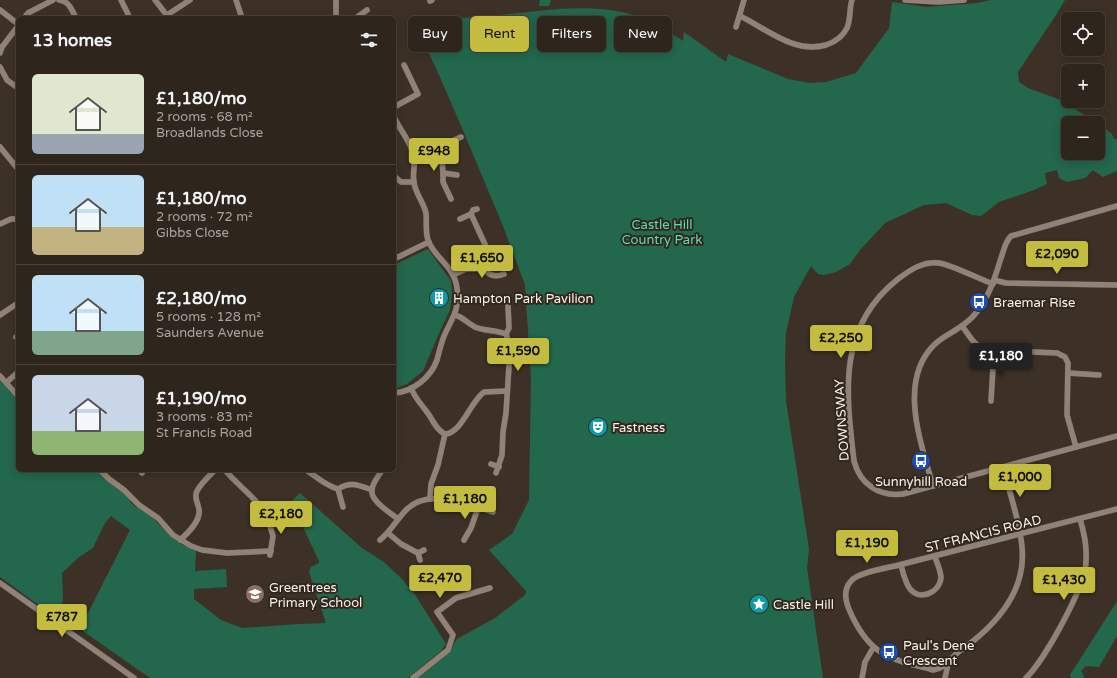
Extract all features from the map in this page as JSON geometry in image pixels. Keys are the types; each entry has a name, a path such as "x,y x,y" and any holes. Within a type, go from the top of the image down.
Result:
{"street":[{"path":"26,16 28,13 53,0"},
{"path":"59,0 63,0 70,6 75,16"},
{"path":"121,0 128,16"},
{"path":"156,0 167,16"},
{"path":"169,16 190,0"},
{"path":"236,0 241,16"},
{"path":"336,0 336,16"},
{"path":"736,27 744,0"},
{"path":"740,16 791,44 807,47 820,47 833,42 845,31 848,24 852,0"},
{"path":"905,0 930,2 964,0"},
{"path":"0,10 16,23"},
{"path":"359,16 367,10"},
{"path":"0,53 2,47 16,28"},
{"path":"396,106 420,92 404,65"},
{"path":"0,67 7,80 16,87"},
{"path":"396,120 410,145 415,158 414,182 418,196 425,211 426,232 429,242 432,248 448,265 458,290 455,315 443,338 434,367 424,379 411,388 396,393"},
{"path":"437,154 450,142 460,137"},
{"path":"0,147 16,167"},
{"path":"415,158 430,153 437,154 442,161 443,182 451,199"},
{"path":"443,173 456,175"},
{"path":"396,178 401,182 414,182"},
{"path":"1117,206 1011,235 1006,243 993,282 980,308 962,326 934,345 923,358 917,374 915,390 915,413 933,486 1117,436"},
{"path":"460,219 471,214 473,210 477,209"},
{"path":"471,214 491,250 482,257 482,266 493,276 504,274"},
{"path":"0,224 11,219 16,219"},
{"path":"396,258 429,242"},
{"name":"DOWNSWAY","path":"933,486 901,494 887,494 868,486 858,473 854,461 848,388 849,362 853,345 862,322 877,299 894,282 914,269 932,263 944,264 993,282 1117,285"},
{"path":"453,275 466,269 475,269 482,266"},
{"path":"0,315 16,304"},
{"path":"491,464 498,470 503,452 509,366 506,334 509,328 508,306"},
{"path":"455,315 475,327 506,334"},
{"path":"962,326 980,349 1061,354 1067,360 1067,415 1076,446"},
{"path":"991,401 994,351"},
{"path":"1068,373 1099,375"},
{"path":"7,382 16,374"},
{"path":"0,376 16,393"},
{"path":"411,388 418,401 427,411 437,427 445,434"},
{"path":"445,434 457,429 470,409 484,392 507,391"},
{"path":"430,499 431,484 438,465 445,434"},
{"path":"933,670 948,664 958,653 990,626 1011,601 1019,580 1022,568 1023,552 1021,535 1003,467"},
{"path":"102,472 142,507 158,518 173,535 196,548 219,552 270,553 272,536 267,516 256,501 238,485 227,472"},
{"path":"180,540 193,527 199,515 196,499 197,490 213,472"},
{"path":"309,472 338,489"},
{"path":"381,472 372,490 374,496 378,504 398,519"},
{"path":"338,489 351,484 372,490"},
{"path":"338,489 343,507"},
{"path":"380,540 388,533 406,510 414,504 430,499 448,499 493,512"},
{"path":"464,540 471,528 478,508"},
{"name":"ST FRANCIS ROAD","path":"873,648 858,628 846,600 846,589 854,578 867,573 1021,535 1117,509"},
{"path":"267,516 280,511"},
{"path":"1026,678 1032,672 1048,648 1081,585 1086,562 1084,535 1080,519"},
{"path":"388,533 401,544 421,552 420,560"},
{"path":"901,565 910,588 920,595 927,595 935,590 940,580 940,574 934,557"},
{"path":"0,583 134,678"},
{"path":"414,678 448,650 453,635 437,612 456,598 490,588"},
{"path":"862,678 865,662 873,648 895,660 933,670 944,678 948,664"}],"green space":[{"path":"540,0 551,0 549,6 539,6"},
{"name":"Castle Hill Country Park","path":"991,0 1065,0 1018,72 1019,82 1028,88 1061,101 1061,108 1073,108 1086,116 1061,116 1061,160 1105,160 1105,128 1112,134 1114,139 1117,139 1117,171 1103,177 1093,170 1085,178 1067,182 1059,178 1057,170 1045,173 1047,184 999,202 981,216 972,215 946,203 924,205 885,223 860,250 850,264 836,272 824,275 818,274 811,266 794,297 786,333 786,401 809,549 807,568 823,678 416,678 448,653 457,639 495,618 525,595 526,591 489,550 512,534 529,500 531,378 525,285 503,226 428,52 462,52 462,18 470,18 470,52 529,52 529,16 488,16 578,8 610,10 635,16 614,16 614,52 672,52 672,34 683,41 684,32 726,62 728,54 788,79 810,83 826,82 856,73 889,28 892,2 927,7 977,3"},
{"path":"428,249 451,281 452,294 450,310 423,371 407,384 396,388 396,264"},
{"path":"0,378 16,397 16,472 99,472 130,499 130,502 137,508 140,508 154,517 158,524 164,527 181,544 196,551 195,571 226,569 227,587 194,589 194,599 221,620 242,628 326,623 309,572 311,567 319,563 319,561 291,502 300,493 362,548 384,562 402,579 416,596 446,644 441,651 408,678 150,678 80,629 130,530 111,516 105,523 93,548 79,557 62,573 63,600 56,615 51,614 0,577"},
{"path":"1117,601 1117,636 1099,667 1086,666 1081,671 1084,676 1083,678 1071,678 1070,675"}],"place":[{"name":"Hampton Park Pavilion","path":"439,298"},
{"name":"Braemar Rise","path":"979,302"},
{"name":"Fastness","path":"598,427"},
{"name":"Sunnyhill Road","path":"921,461"},
{"name":"Greentrees Primary School","path":"255,594"},
{"name":"Castle Hill","path":"759,604"},
{"name":"Paul's Dene Crescent","path":"889,652"}]}
